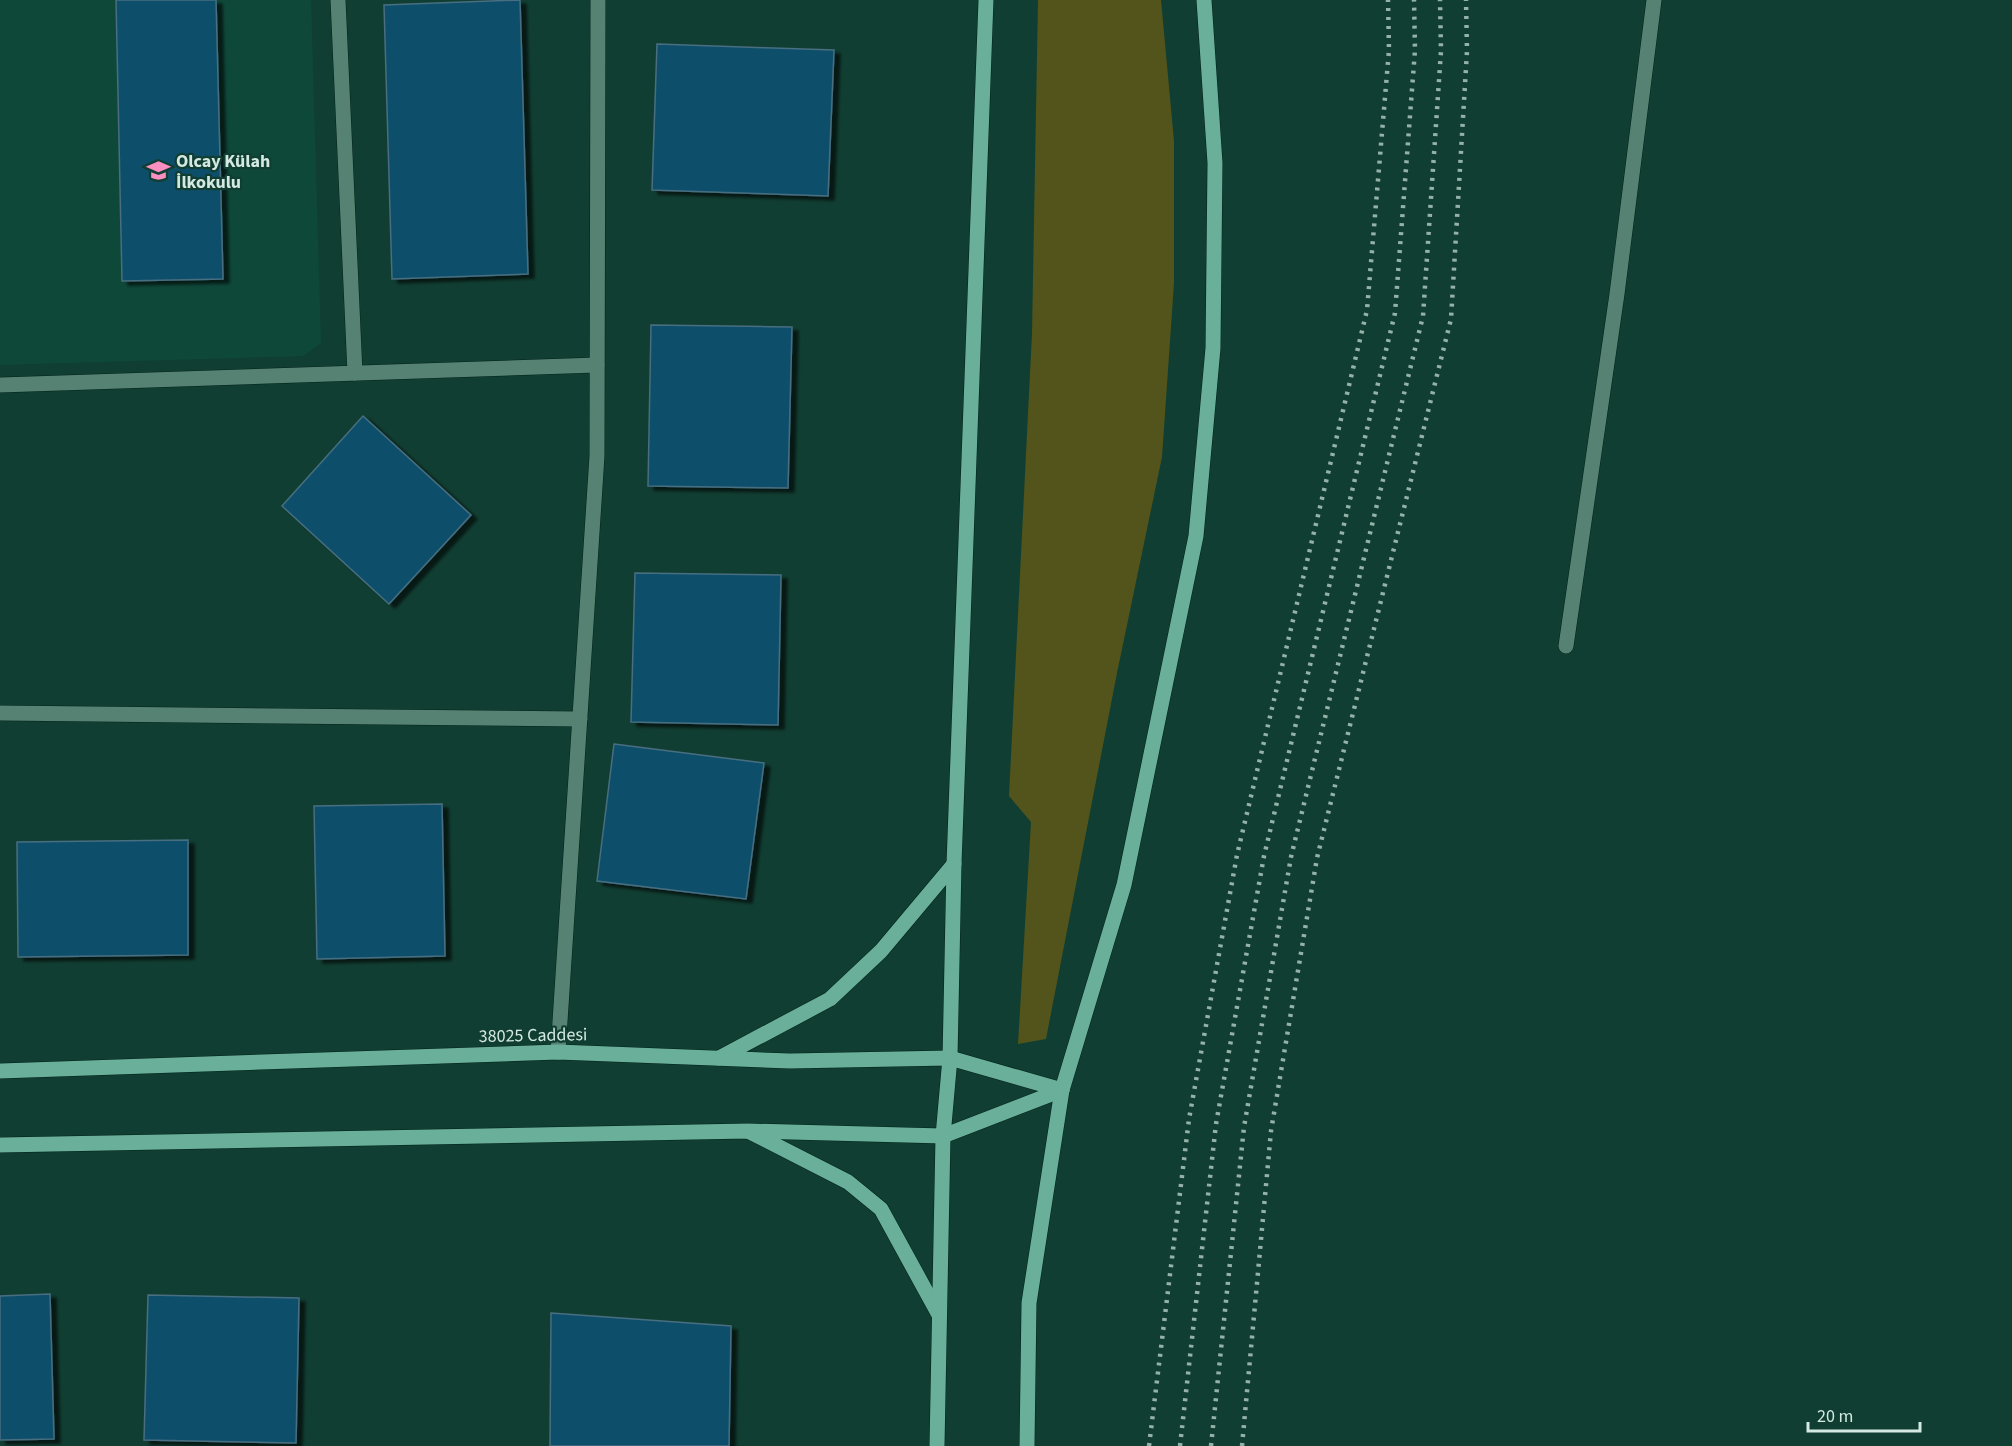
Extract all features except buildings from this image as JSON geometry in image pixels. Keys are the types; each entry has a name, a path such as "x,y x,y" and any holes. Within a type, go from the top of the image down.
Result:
{"main road":[{"path":"937,1446 943,1136 950,1058 954,864 986,0"},
{"path":"1027,1446 1029,1303 1062,1090 1124,885 1196,536 1213,348 1215,163 1204,0"},
{"path":"718,1059 830,999 881,951 954,864"},
{"name":"38025 Caddesi","path":"0,1071 558,1052 790,1061 950,1058 1062,1090"},
{"path":"0,1145 748,1131 943,1136 1062,1090"},
{"path":"748,1131 848,1182 881,1209 940,1316"}],"street":[{"path":"338,0 355,373"},
{"path":"558,1052 597,456 598,0"},
{"path":"977,0 985,24"},
{"path":"1566,646 1617,294 1654,0"},
{"path":"0,385 597,364"},
{"path":"0,713 580,719"}],"shaded area":[{"name":"Olcay Külah İlkokulu","path":"0,0 311,0 321,343 303,356 0,365"},
{"path":"1038,0 1161,0 1174,141 1174,283 1162,457 1117,673 1046,1039 1018,1044 1031,822 1009,796 1032,333"}],"railway":[{"path":"1149,1446 1189,1119 1237,855 1367,310 1389,50 1388,0"},
{"path":"1180,1446 1216,1124 1264,856 1395,313 1415,50 1414,0"},
{"path":"1211,1446 1244,1127 1291,857 1423,316 1441,51 1440,0"},
{"path":"1242,1446 1271,1131 1317,858 1451,319 1467,51 1466,0"}],"place":[{"name":"Olcay Külah İlkokulu","path":"158,171"}]}
